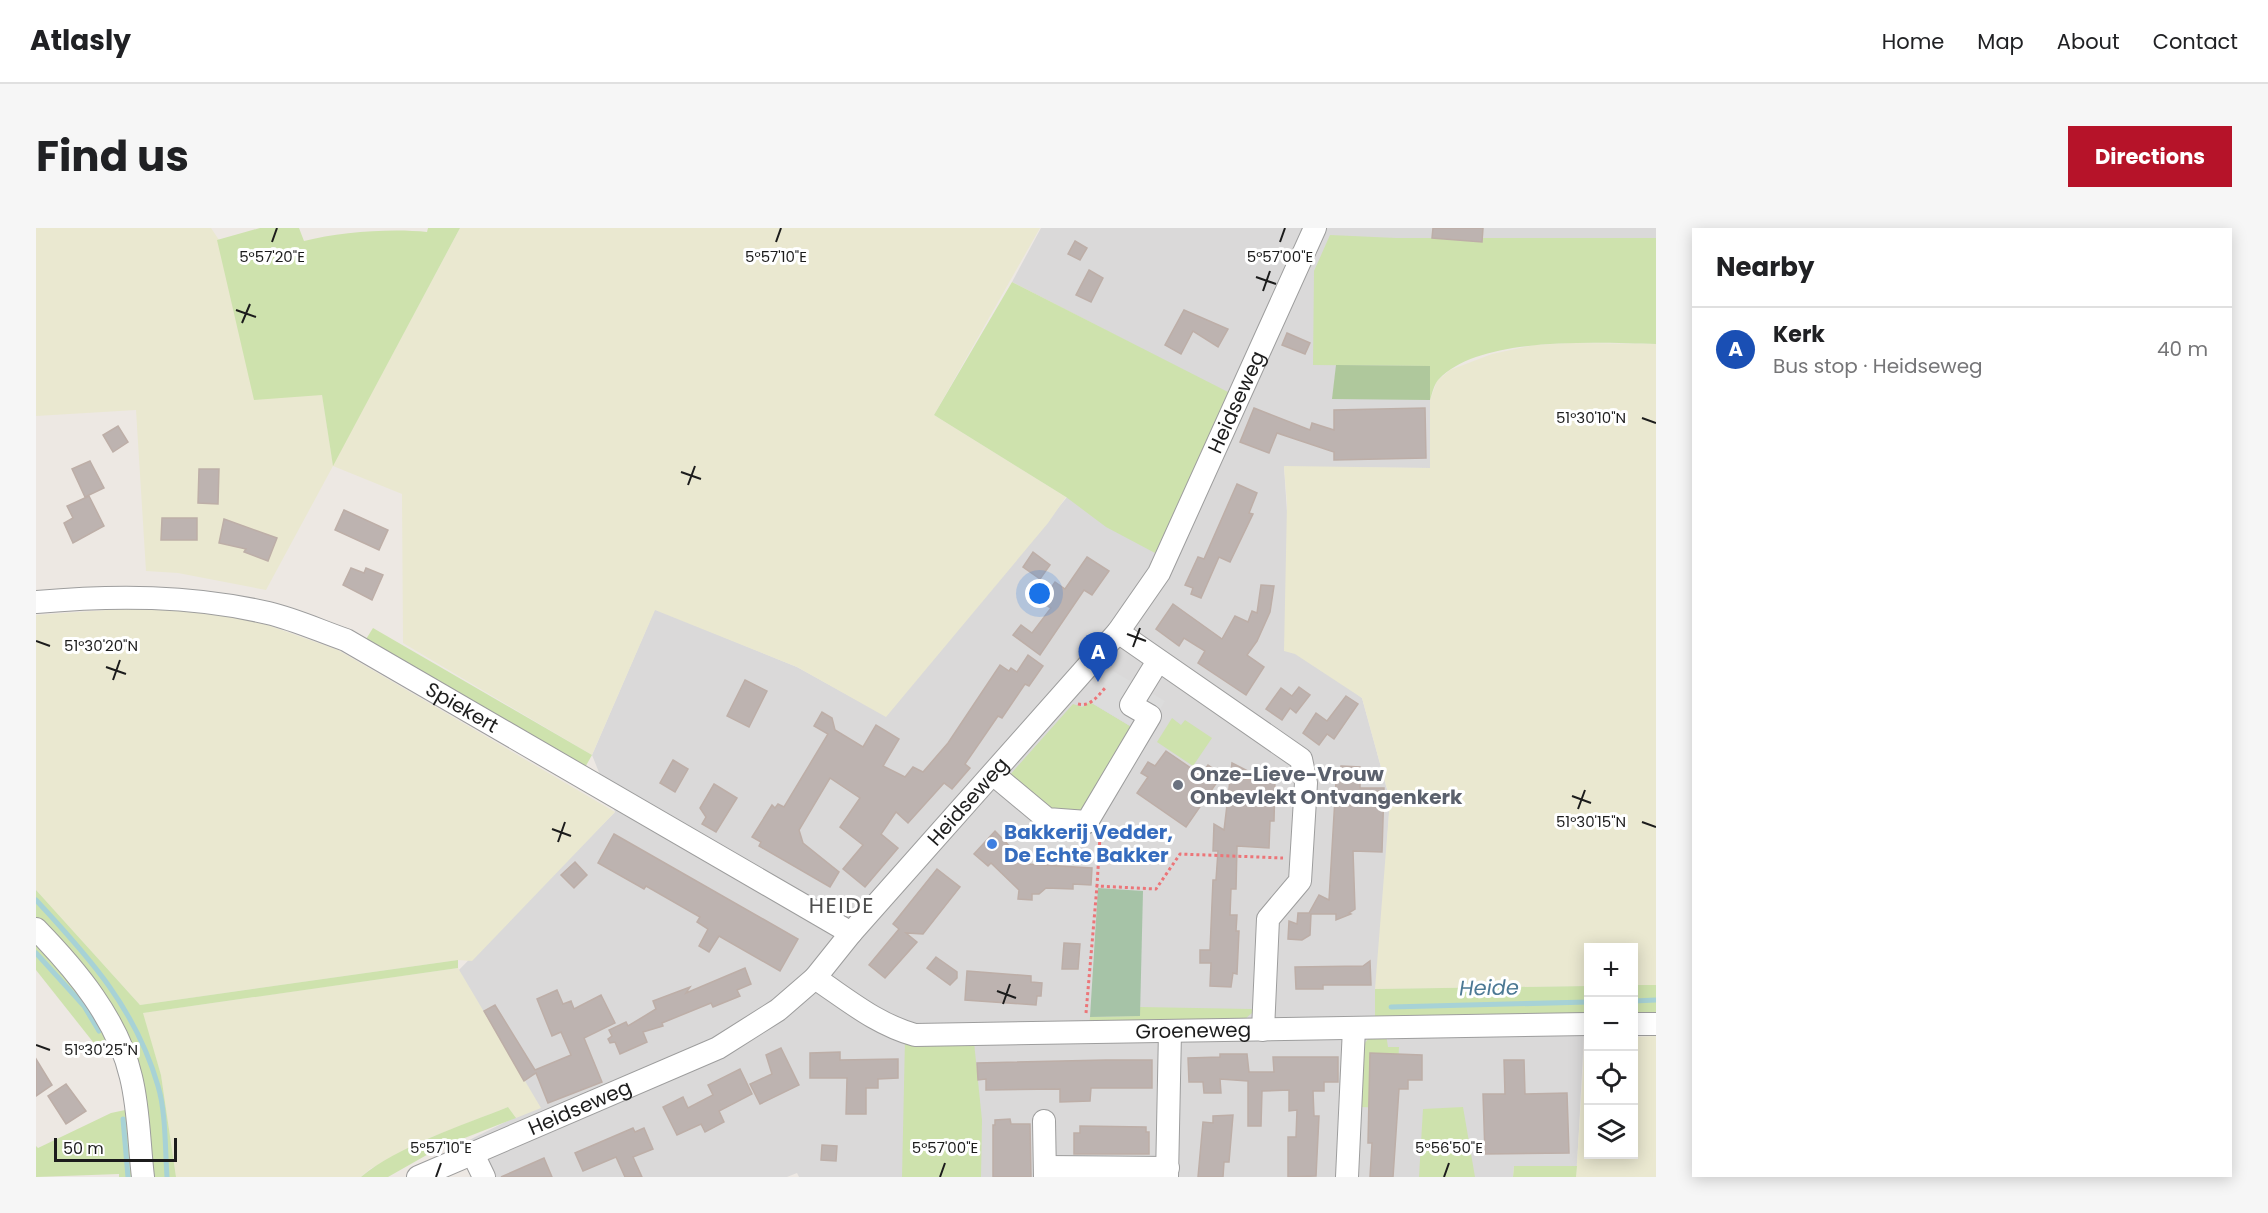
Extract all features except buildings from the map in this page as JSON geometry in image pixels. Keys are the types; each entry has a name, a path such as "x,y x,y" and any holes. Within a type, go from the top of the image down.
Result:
{"street":[{"name":"Heidseweg","path":"418,1177 718,1048 778,1010 815,978 850,933 1118,632 1158,573 1316,228"},
{"name":"Spiekert","path":"36,602 106,596 190,599 270,613 346,640 850,933"},
{"path":"1118,632 1301,759 1306,783 1300,881 1268,919 1263,1030"},
{"path":"993,774 1047,819 1087,822 1095,820 1149,716 1131,705 1158,661"},
{"path":"36,928 56,949 103,1010 118,1042 131,1077 143,1177"},
{"name":"Groeneweg","path":"815,978 867,1016 891,1028 915,1035 1584,1024"},
{"path":"1638,1024 1656,1024"},
{"path":"1347,1177 1354,1028"},
{"path":"1044,1121 1045,1172 1167,1172 1170,1031"},
{"path":"472,1152 484,1177"}],"path":[{"path":"1085,1032 1096,886 1095,820 1131,837"},
{"path":"1096,886 1155,889 1180,854 1301,859"}],"shaded area":[{"path":"36,228 211,228 322,394 333,465 460,228 1040,228 934,415 1066,497 1048,523 886,717 797,667 655,610 592,755 403,643 402,494 333,466 266,590 178,573 146,571 136,410 36,416"},
{"path":"1041,228 1656,228 1656,240 1430,366 1431,468 1284,467 1296,647 1362,698 1390,800 1375,1019 1584,1016 1577,1166 1514,1166 1513,1177 799,1177 797,1173 787,1177 480,1177 461,1144 532,1109 450,979 615,812 592,755 655,609 797,667 886,716 1068,496 1230,394 1012,282"},
{"path":"1656,344 1656,985 1638,985 1638,943 1584,943 1584,986 1375,989 1390,800 1362,698 1295,654 1284,651 1287,504 1284,466 1430,468 1430,400 1437,381 1450,370 1492,354 1534,345"},
{"path":"150,607 215,610 262,623 338,650 615,812 472,961 458,960 140,1005 36,890 36,615"},
{"path":"1113,671 1165,701 1158,713 1135,729 1090,702"},
{"path":"458,968 541,1108 516,1118 508,1107 434,1136 370,1169 361,1177 176,1177 161,1075 142,1013"},
{"path":"1656,1036 1656,1177 1576,1177 1584,1054 1584,1159 1638,1159 1638,1037"}],"green space":[{"path":"260,228 299,228 304,241 366,232 398,230 427,232 428,228 460,228 333,466 322,395 254,400 217,240"},
{"path":"1330,235 1396,238 1656,238 1656,344 1573,343 1511,348 1483,355 1458,365 1439,379 1434,386 1430,400 1429,366 1313,365 1314,271"},
{"path":"1012,282 1232,394 1155,553 1106,527 1066,497 934,415"},
{"path":"1336,365 1430,366 1430,400 1332,399"},
{"path":"373,628 592,755 583,771 363,644"},
{"path":"1090,702 1135,729 1087,811 1052,816 1008,777 1073,704 1082,707"},
{"path":"1172,718 1181,725 1185,720 1212,738 1193,766 1157,742"},
{"path":"1098,888 1143,891 1140,1016 1090,1017"},
{"path":"36,890 140,1005 458,960 458,968 143,1013 161,1075 176,1177 152,1177 140,1092 36,920"},
{"path":"36,943 80,991 107,1037 97,1047 36,970"},
{"path":"1638,985 1656,985 1656,1012 1638,1012"},
{"path":"1584,986 1584,1016 1375,1019 1375,989"},
{"path":"1140,1007 1252,1009 1252,1013 1239,1024 1089,1026 1090,1017 1139,1016"},
{"path":"1386,1034 1388,1047 1399,1047 1396,1108 1358,1107 1365,1043 1371,1035"},
{"path":"905,1039 974,1042 982,1120 981,1177 902,1177"},
{"path":"508,1107 516,1118 439,1148 388,1177 361,1177 412,1146"},
{"path":"1463,1107 1475,1177 1419,1177 1423,1109"},
{"path":"130,1109 138,1177 119,1177 119,1174 36,1177 36,1146 38,1148 111,1113"},
{"path":"1514,1166 1577,1166 1576,1177 1513,1177"}],"waterway":[{"path":"36,900 109,986 137,1032 149,1058 161,1096 167,1177"},
{"path":"36,953 84,1006 99,1031"},
{"name":"Heide","path":"1638,1001 1656,1000"},
{"name":"Heide","path":"1391,1007 1584,1002"},
{"path":"123,1119 128,1177"}],"place":[{"name":"Kerk","path":"1098,682"},
{"name":"Onze-Lieve-Vrouw Onbevlekt Ontvangenkerk","path":"1178,785"},
{"name":"Bakkerij Vedder, De Echte Bakker","path":"992,844"}],"district":[{"name":"HEIDE","path":"842,905"}]}
